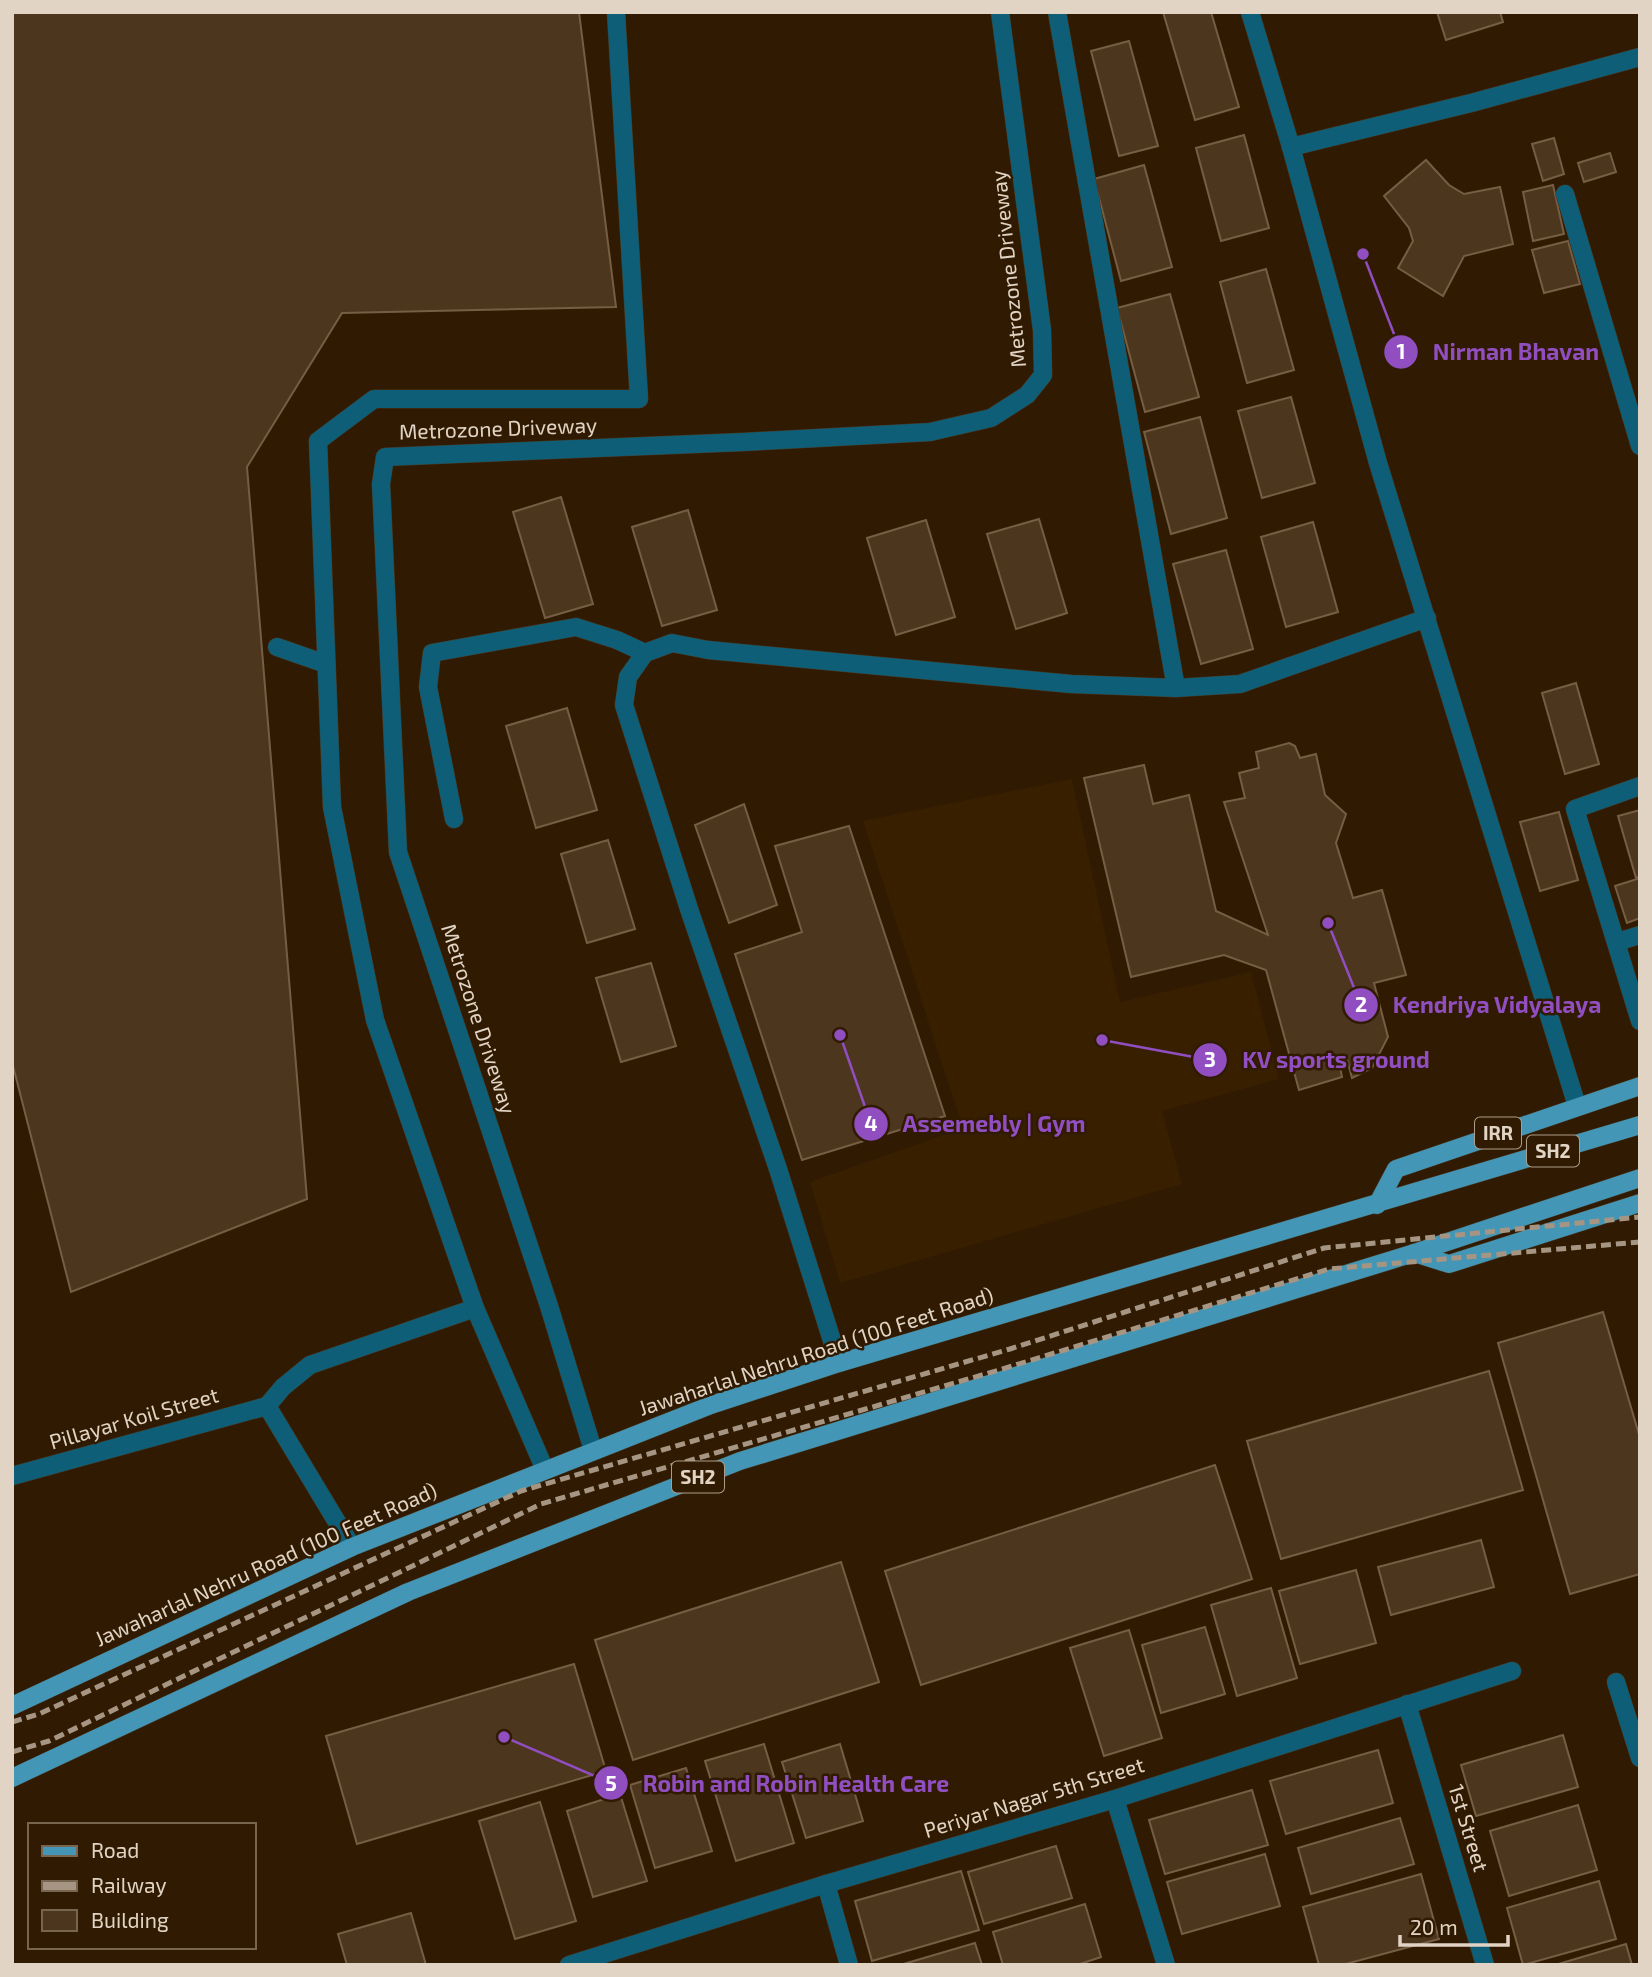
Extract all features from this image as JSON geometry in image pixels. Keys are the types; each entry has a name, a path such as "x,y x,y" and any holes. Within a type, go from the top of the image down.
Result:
{"main road":[{"name":"IRR","path":"1377,1205 1396,1169 1640,1087"},
{"name":"SH2","path":"1377,1205 1640,1125"},
{"name":"SH2","path":"12,1778 408,1592 740,1461 1413,1253 1640,1178"},
{"path":"1413,1253 1449,1264 1640,1203"},
{"name":"Jawaharlal Nehru Road (100 Feet Road)","path":"12,1706 352,1547 711,1405 839,1363 1377,1205"}],"street":[{"path":"545,1470 475,1308 375,1020 332,807 318,441 374,400 639,399 616,12"},
{"name":"Metrozone Driveway","path":"593,1450 550,1306 398,852 381,484 386,457 930,432 991,418 1027,395 1043,375 1042,331 1000,12"},
{"path":"1057,12 1177,688"},
{"path":"1250,12 1291,147 1378,463 1577,1106"},
{"path":"1291,147 1471,103 1640,57"},
{"path":"1565,194 1640,446"},
{"path":"839,1363 778,1169 690,912 624,705 628,677 645,653 672,643 708,650 1071,684 1177,688 1240,684 1427,618"},
{"path":"454,819 428,687 432,653 576,627 617,640 645,653"},
{"path":"277,647 326,664"},
{"path":"1640,786 1575,809 1640,1021"},
{"path":"1617,942 1640,935"},
{"path":"352,1547 267,1406 283,1387 310,1365 475,1308"},
{"name":"Pillayar Koil Street","path":"13,1472 267,1406"},
{"name":"Periyar Nagar 5th Street","path":"569,1965 826,1884 1115,1799 1512,1671"},
{"path":"1616,1682 1640,1758"},
{"name":"1st Street","path":"1407,1704 1485,1965"},
{"path":"1115,1799 1166,1965"},
{"path":"826,1884 849,1965"}],"shaded area":[{"path":"1072,779 1120,1002 1251,972 1279,1079 1162,1111 1182,1184 840,1283 810,1182 963,1128 863,821"}],"building":[{"path":"12,12 579,12 616,307 342,313 247,467 307,1199 71,1292 12,1062"},
{"path":"1163,12 1211,12 1239,107 1195,120"},
{"path":"1437,12 1500,12 1503,22 1446,40"},
{"path":"1129,41 1158,146 1119,156 1091,51"},
{"path":"1244,135 1269,228 1221,241 1196,148"},
{"path":"1554,138 1564,174 1543,181 1532,144"},
{"path":"1610,153 1616,172 1584,182 1578,163"},
{"path":"1426,160 1449,185 1464,194 1500,187 1513,244 1464,256 1443,296 1398,268 1413,241 1409,228 1384,196"},
{"path":"1144,165 1172,267 1121,281 1094,179"},
{"path":"1553,185 1564,234 1533,241 1523,192"},
{"path":"1568,241 1580,284 1544,293 1532,250"},
{"path":"1266,269 1294,370 1247,383 1220,282"},
{"path":"1170,294 1199,397 1145,412 1117,308"},
{"path":"1291,397 1315,483 1262,498 1238,411"},
{"path":"1200,417 1227,518 1171,534 1144,432"},
{"path":"561,497 593,604 545,618 513,512"},
{"path":"688,510 717,610 662,626 632,527"},
{"path":"1039,519 1067,613 1016,629 987,534"},
{"path":"926,520 955,617 896,635 867,538"},
{"path":"1313,522 1338,612 1286,627 1261,537"},
{"path":"1226,550 1253,649 1201,664 1173,564"},
{"path":"1576,683 1599,764 1565,774 1542,693"},
{"path":"567,708 597,810 536,828 506,726"},
{"path":"1289,743 1295,746 1300,758 1316,754 1325,795 1346,814 1336,843 1353,898 1382,890 1406,975 1374,983 1388,1037 1372,1068 1352,1078 1347,1059 1339,1062 1342,1077 1299,1090 1266,970 1224,955 1131,977 1084,778 1144,765 1153,804 1189,795 1216,911 1268,935 1224,802 1245,798 1239,773 1259,768 1256,752"},
{"path":"744,804 777,905 729,923 695,825"},
{"path":"1640,810 1640,876 1636,878 1618,816"},
{"path":"1559,812 1578,880 1540,891 1520,822"},
{"path":"849,826 945,1116 802,1160 735,954 802,932 775,846"},
{"path":"608,840 635,929 587,943 561,854"},
{"path":"1640,878 1640,918 1627,923 1615,886"},
{"path":"651,963 676,1046 621,1062 596,978"},
{"path":"1603,1312 1640,1438 1640,1574 1570,1594 1498,1343"},
{"path":"1489,1371 1523,1490 1281,1559 1247,1441"},
{"path":"1215,1465 1252,1579 921,1685 885,1571"},
{"path":"1481,1540 1494,1587 1391,1615 1378,1567"},
{"path":"841,1562 879,1682 633,1760 595,1640"},
{"path":"1356,1570 1376,1643 1300,1664 1279,1591"},
{"path":"1271,1588 1297,1678 1237,1696 1211,1605"},
{"path":"1205,1627 1225,1694 1161,1713 1142,1645"},
{"path":"1129,1630 1162,1738 1104,1756 1070,1648"},
{"path":"574,1664 606,1771 357,1844 326,1736"},
{"path":"1563,1735 1578,1787 1476,1816 1461,1765"},
{"path":"764,1744 794,1843 736,1861 705,1761"},
{"path":"840,1744 863,1821 806,1838 782,1762"},
{"path":"1378,1750 1393,1803 1286,1834 1270,1781"},
{"path":"686,1768 712,1851 655,1868 630,1785"},
{"path":"1252,1790 1268,1845 1165,1874 1149,1820"},
{"path":"620,1794 647,1881 593,1897 567,1811"},
{"path":"540,1802 576,1921 515,1939 479,1821"},
{"path":"1578,1805 1597,1870 1509,1896 1490,1831"},
{"path":"1400,1818 1414,1864 1311,1894 1298,1848"},
{"path":"1056,1846 1072,1898 984,1924 968,1872"},
{"path":"1265,1854 1280,1906 1182,1934 1167,1882"},
{"path":"961,1871 979,1930 872,1961 855,1901"},
{"path":"1421,1874 1439,1939 1342,1965 1319,1965 1303,1907"},
{"path":"1599,1881 1616,1939 1523,1965 1507,1908"},
{"path":"1085,1904 1101,1957 1077,1965 1003,1965 993,1932"},
{"path":"411,1913 426,1965 347,1965 338,1934"},
{"path":"975,1943 982,1965 900,1965"},
{"path":"1626,1944 1632,1965 1555,1965"}],"railway":[{"path":"12,1722 39,1714 521,1491 1010,1349 1324,1248 1640,1217"},
{"path":"12,1752 49,1741 541,1504 999,1370 1329,1269 1640,1242"}],"place":[{"name":"Nirman Bhavan","path":"1363,254"},
{"name":"Kendriya Vidyalaya","path":"1328,923"},
{"name":"Assemebly | Gym","path":"840,1035"},
{"name":"KV sports ground","path":"1102,1040"},
{"name":"Robin and Robin Health Care","path":"504,1737"}]}
